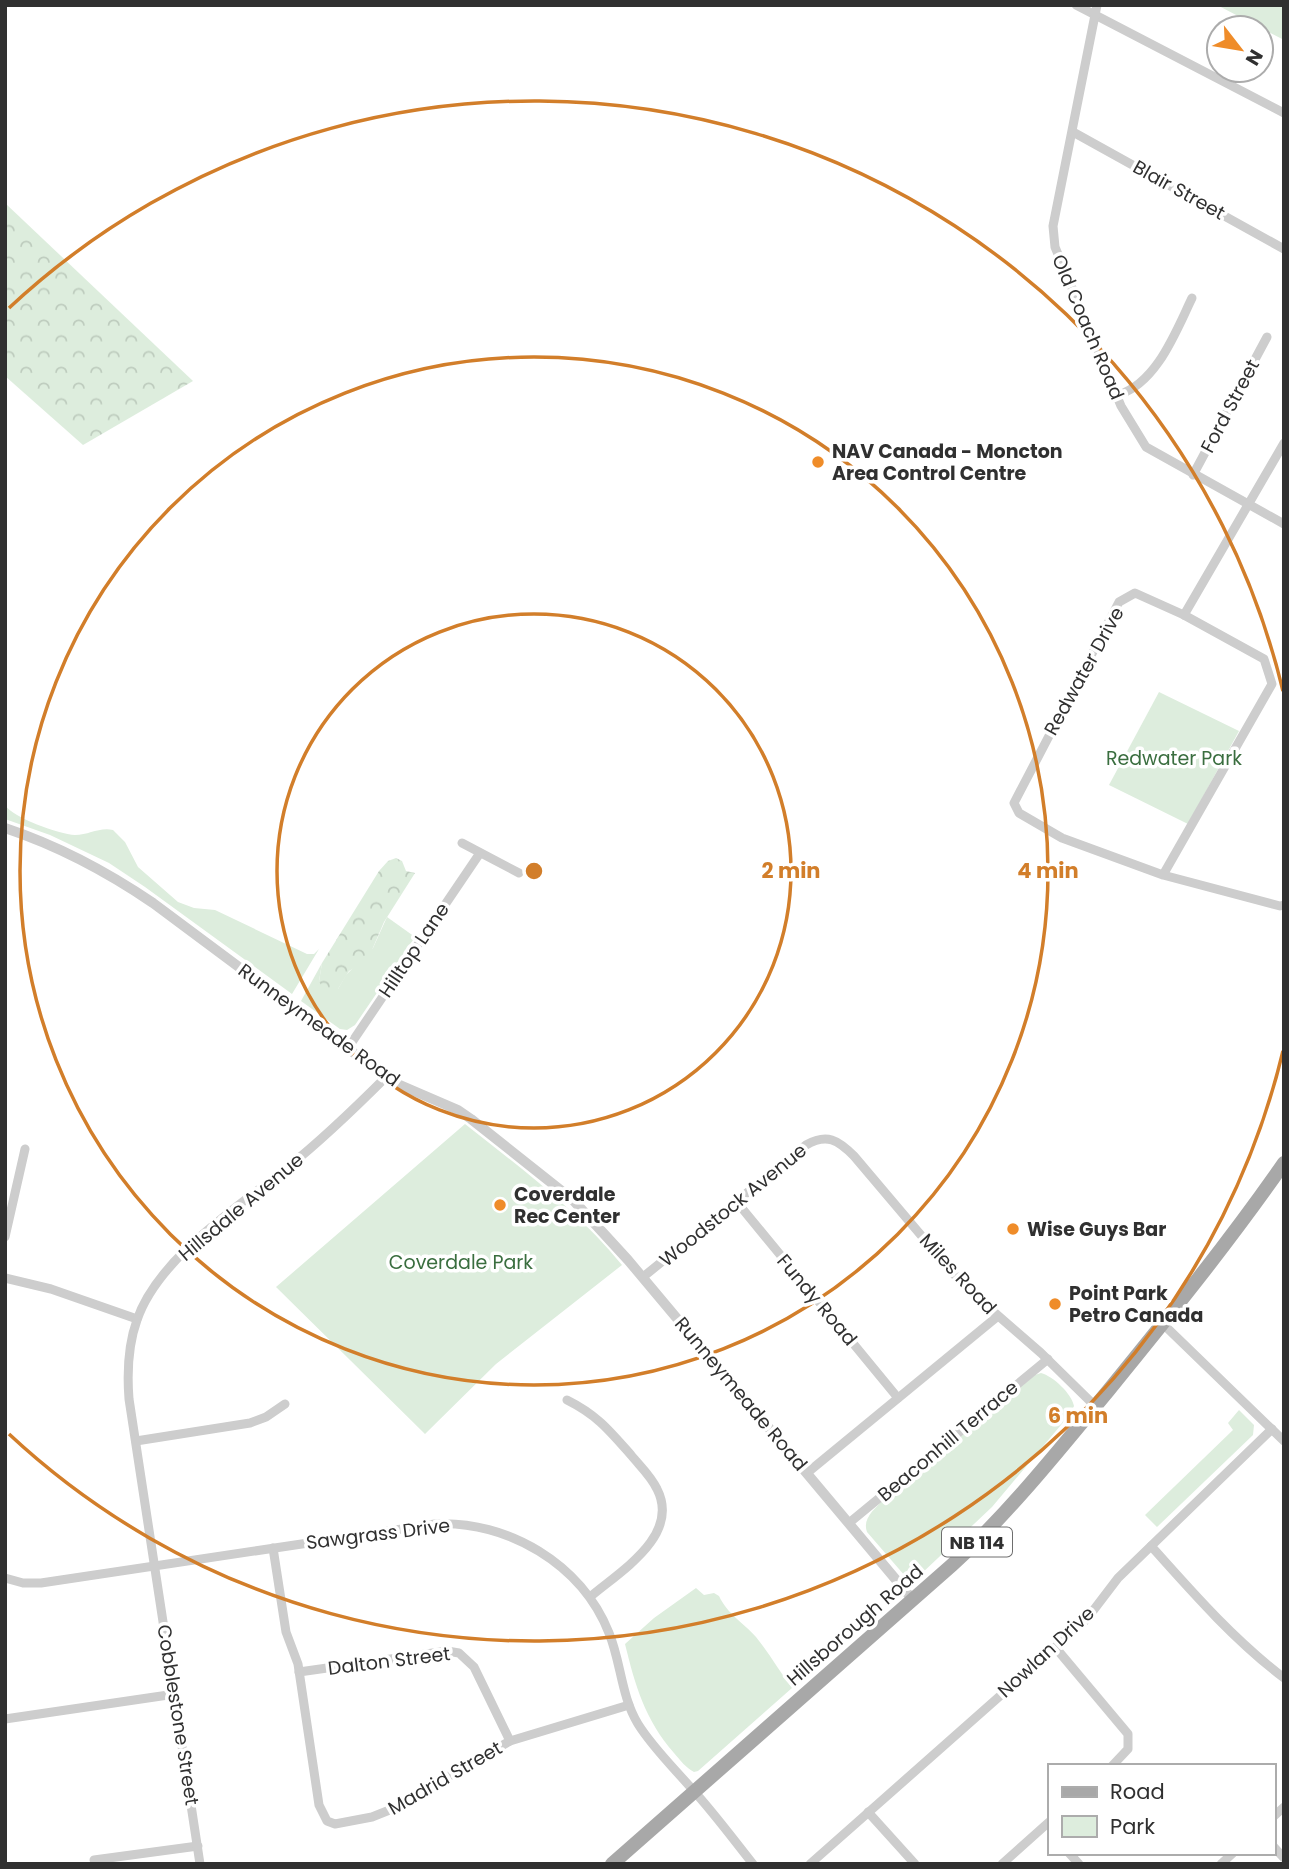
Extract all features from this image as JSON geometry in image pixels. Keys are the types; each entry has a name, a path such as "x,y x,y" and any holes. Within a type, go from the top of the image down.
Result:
{"main road":[{"name":"Hillsborough Road","path":"612,1864 913,1600 1004,1514 1163,1324 1240,1226 1284,1163"}],"street":[{"path":"1076,5 1284,113"},
{"name":"Old Coach Road","path":"1097,5 1053,226 1055,247 1121,406 1146,447 1284,524"},
{"name":"Blair Street","path":"1073,132 1284,249"},
{"path":"1118,395 1128,393 1159,364 1192,298"},
{"name":"Ford Street","path":"1194,475 1267,337"},
{"path":"1184,615 1284,443"},
{"name":"Redwater Drive","path":"1163,875 1272,684 1264,659 1184,615 1135,593 1119,602 1014,803 1019,813 1062,838 1163,875 1284,905"},
{"name":"Runneymeade Road","path":"5,828 63,849 118,879 386,1077 400,1086 458,1110 478,1124 578,1205 643,1277 913,1600"},
{"path":"462,843 519,873"},
{"name":"Hilltop Lane","path":"348,1048 480,853"},
{"name":"Hillsdale Avenue","path":"155,1566 128,1385 129,1357 137,1319 159,1280 181,1255 330,1133 386,1077"},
{"name":"Woodstock Avenue","path":"643,1277 806,1145 826,1138"},
{"name":"Miles Road","path":"826,1138 843,1145 854,1156 964,1286 1048,1359 1095,1406"},
{"path":"5,1237 25,1149"},
{"name":"Fundy Road","path":"736,1201 898,1398"},
{"path":"5,1278 51,1289 137,1319"},
{"path":"807,1473 998,1316"},
{"path":"1163,1324 1284,1441"},
{"name":"Beaconhill Terrace","path":"849,1523 1048,1359"},
{"path":"567,1400 600,1420 650,1478 659,1492 662,1507 659,1527 651,1544 590,1597"},
{"path":"136,1441 250,1423 266,1417 285,1404"},
{"name":"Nowlan Drive","path":"810,1864 1086,1620 1118,1578 1272,1429"},
{"name":"Sawgrass Drive","path":"5,1578 31,1584 422,1526 468,1525 500,1533 531,1547 559,1566 590,1597 610,1634 629,1706 650,1741 753,1864"},
{"path":"1151,1546 1258,1657 1284,1678"},
{"name":"Madrid Street","path":"273,1548 286,1632 299,1672 319,1805 323,1815 332,1824 382,1814 510,1741 629,1706"},
{"name":"Cobblestone Street","path":"155,1566 200,1864"},
{"path":"1055,1647 1128,1734 1128,1749 1114,1764"},
{"name":"Dalton Street","path":"299,1672 447,1651 460,1653 474,1667 510,1741"},
{"path":"5,1719 174,1694"},
{"path":"868,1812 915,1864"},
{"path":"1002,1864 1048,1826"},
{"path":"94,1860 198,1846"}],"green space":[{"path":"1217,5 1284,5 1284,40 1275,35 1275,14 1234,14"},
{"path":"5,203 193,381 83,445 5,376"},
{"name":"Redwater Park","path":"1159,692 1239,731 1188,824 1109,785"},
{"path":"5,805 26,820 68,834 113,830 125,842 138,867 178,902 194,908 215,910 307,954 314,954 319,949 292,994 109,863 50,835 5,819"},
{"path":"396,858 402,861 406,871 415,873 384,922 369,957 349,971 338,989 331,994 324,992 319,981 322,963 379,871 388,861"},
{"path":"387,917 415,937 355,1025 347,1030 340,1029 301,1001 322,963 319,981 338,989 346,975 373,948"},
{"name":"Coverdale Park","path":"465,1124 567,1208 622,1265 496,1364 425,1434 276,1287"},
{"path":"1041,1373 1066,1391 1074,1406 1071,1413 992,1507 920,1575 914,1578 905,1576 867,1532 866,1522 870,1514 884,1499 1035,1375"},
{"path":"1239,1410 1254,1425 1253,1435 1157,1527 1145,1515 1233,1430 1228,1423"},
{"path":"696,1588 704,1595 714,1593 719,1596 731,1613 756,1637 792,1688 694,1772 683,1764 664,1741 648,1715 637,1688 625,1644 654,1618"}],"place":[{"name":"NAV Canada - Moncton Area Control Centre","path":"818,462"},
{"name":"Coverdale Rec Center","path":"500,1205"},
{"name":"Wise Guys Bar","path":"1013,1229"},
{"name":"Point Park Petro Canada","path":"1055,1304"}]}
